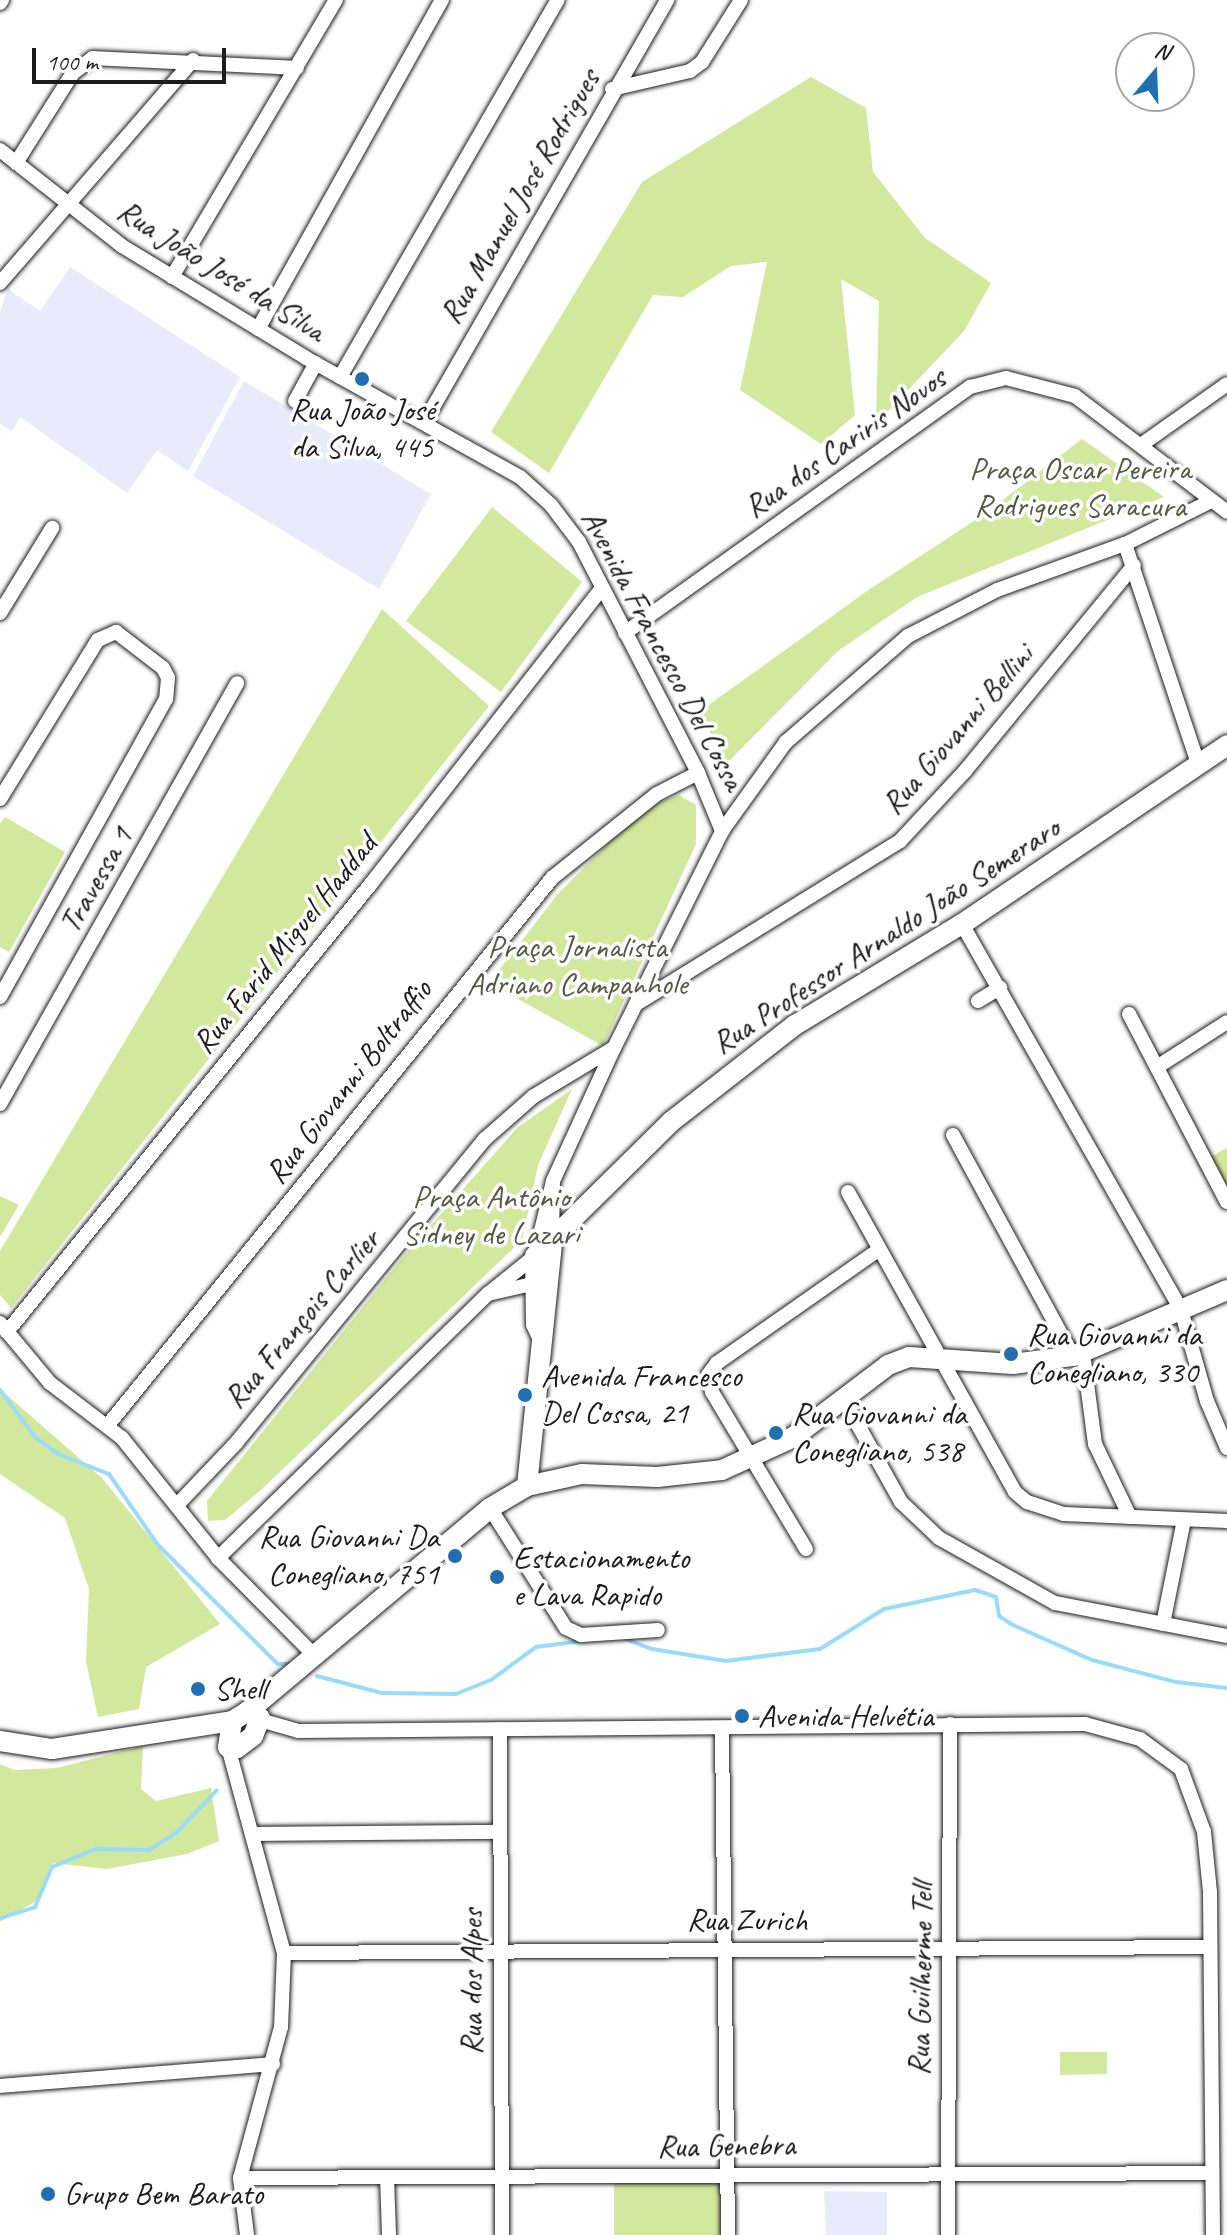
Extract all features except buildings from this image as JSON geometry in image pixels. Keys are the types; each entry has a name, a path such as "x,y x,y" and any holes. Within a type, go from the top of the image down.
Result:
{"main road":[{"name":"Rua Professor Arnaldo João Semeraro","path":"535,1256 552,1243 672,1121 736,1068 827,1003 962,924 1227,745"},
{"path":"540,1282 552,1243"},
{"path":"527,1486 542,1337 540,1282 535,1256"},
{"path":"0,1741 52,1749 194,1725 244,1730 278,1688 490,1508 527,1486 582,1474 695,1473 752,1459 844,1400 888,1365 935,1356 1013,1364 1078,1354 1227,1290"}],"street":[{"path":"172,277 336,0"},
{"path":"258,329 442,0"},
{"path":"340,377 558,0"},
{"name":"Rua Manuel José Rodrigues","path":"424,423 612,89 667,0"},
{"path":"612,89 690,71 702,62 741,0"},
{"path":"16,163 81,64 118,57 297,68"},
{"path":"0,283 66,203 193,60"},
{"name":"Rua João José da Silva","path":"0,150 66,203 172,277 424,423"},
{"path":"295,401 316,363"},
{"name":"Rua dos Cariris Novos","path":"625,633 970,387 1006,378 1075,396 1227,512"},
{"path":"1141,445 1227,384"},
{"name":"Avenida Francesco Del Cossa","path":"424,423 520,477 551,505 602,588 698,773 722,831"},
{"path":"535,1256 553,1181 614,1048 722,831 786,742 880,656 997,590 1125,544 1211,501"},
{"path":"0,613 52,528"},
{"path":"1125,544 1198,764"},
{"name":"Rua Giovanni Bellini","path":"636,1004 900,841 965,771 1134,565"},
{"name":"Rua Farid Miguel Haddad","path":"4,1327 360,898 602,588"},
{"path":"0,799 98,640 116,632 163,668 168,678 166,699 0,997"},
{"name":"Travessa 1","path":"0,1104 237,683"},
{"name":"Rua Giovanni Boltraffio","path":"108,1425 552,878 657,794 698,773"},
{"path":"962,924 1181,1310 1207,1401 1227,1448"},
{"path":"0,963 15,971"},
{"path":"978,1001 1000,988"},
{"path":"1129,1014 1227,1202"},
{"path":"1157,1067 1227,1022"},
{"name":"Rua François Carlier","path":"177,1505 236,1443 485,1139 534,1096 614,1048"},
{"path":"953,1135 1078,1354 1095,1444 1130,1517"},
{"path":"552,1243 553,1181"},
{"path":"848,1192 935,1356 1015,1492 1045,1510 1227,1521"},
{"path":"806,1549 712,1392 708,1375 717,1363 877,1251"},
{"name":"Rua Professor Arnaldo João Semeraro","path":"218,1558 488,1294 535,1256"},
{"path":"488,1294 540,1282"},
{"path":"4,1327 50,1383 108,1425 218,1558 316,1657"},
{"path":"844,1400 901,1502 920,1526 1041,1598 1227,1636"},
{"path":"490,1508 566,1628 581,1635 658,1630"},
{"path":"1163,1624 1184,1520"},
{"path":"247,2235 240,2178 273,2064 285,1996 284,1953 256,1834 234,1779 244,1730 722,1729 950,1724 1114,1729 1152,1746 1181,1769 1204,1832 1209,1947 1213,2235"},
{"name":"Rua Guilherme Tell","path":"948,2235 950,1724"},
{"name":"Rua dos Alpes","path":"500,1729 502,2235"},
{"path":"722,1729 728,2235"},
{"path":"256,1834 500,1832"},
{"name":"Rua Zurich","path":"284,1953 1209,1947"},
{"path":"0,2086 273,2064"},
{"name":"Rua Genebra","path":"240,2178 728,2173 1212,2173"},
{"path":"387,2177 389,2235"}],"shaded area":[{"path":"70,267 240,377 188,471 157,450 127,493 20,417 12,431 0,424 0,312 8,289 40,311"},
{"path":"244,381 431,494 379,589 193,476"},
{"path":"824,2191 887,2192 887,2235 826,2235"}],"green space":[{"path":"811,77 866,108 873,172 925,238 991,283 964,331 876,424 879,301 841,279 855,415 821,444 740,390 767,262 731,266 683,297 653,295 549,473 491,432 642,182"},
{"name":"Praça Oscar Pereira Rodrigues Saracura","path":"1082,439 1164,497 917,597 838,651 727,763 699,712 867,591 986,513"},
{"path":"492,507 582,582 501,692 406,621"},
{"path":"382,609 489,706 11,1308 0,1295 0,1251"},
{"name":"Praça Jornalista Adriano Campanhole","path":"679,795 696,805 696,844 603,1046 489,983 557,895 621,830 660,802"},
{"path":"5,817 65,852 9,952 0,947 0,824"},
{"name":"Praça Antônio Sidney de Lazari","path":"572,1089 538,1165 522,1240 260,1491 225,1520 208,1521 207,1501 403,1257 517,1128"},
{"path":"1227,1150 1227,1194 1206,1160"},
{"path":"0,1196 19,1205 0,1237"},
{"path":"0,1389 102,1478 220,1624 146,1667 139,1709 98,1717 86,1661 89,1589 65,1518 0,1474"},
{"path":"143,1746 141,1789 156,1801 211,1788 219,1841 187,1854 107,1869 53,1863 38,1900 0,1922 0,1764 14,1770 57,1768"},
{"path":"1060,2052 1107,2052 1107,2074 1060,2075"},
{"path":"614,2180 723,2180 723,2235 614,2235"}],"waterway":[{"path":"0,1390 35,1437 58,1454 109,1474 158,1545 278,1664 291,1664"},
{"path":"623,1638 652,1649 726,1661 820,1649 884,1609 975,1590 996,1597 999,1616 1013,1625 1092,1660 1176,1682 1227,1688"},
{"path":"317,1676 382,1693 456,1694 491,1680 536,1647 582,1641"},
{"path":"0,1918 35,1907 52,1867 96,1849 149,1850 176,1833 217,1790"}],"place":[{"name":"Rua João José da Silva, 445","path":"362,379"},
{"name":"Rua Giovanni da Conegliano, 330","path":"1011,1354"},
{"name":"Avenida Francesco Del Cossa, 21","path":"525,1395"},
{"name":"Rua Giovanni da Conegliano, 538","path":"776,1433"},
{"name":"Rua Giovanni Da Conegliano, 751","path":"455,1556"},
{"name":"Estacionamento e Lava Rapido","path":"497,1577"},
{"name":"Shell","path":"198,1689"},
{"name":"Avenida Helvétia","path":"742,1716"},
{"name":"Grupo Bem Barato","path":"48,2194"}]}
